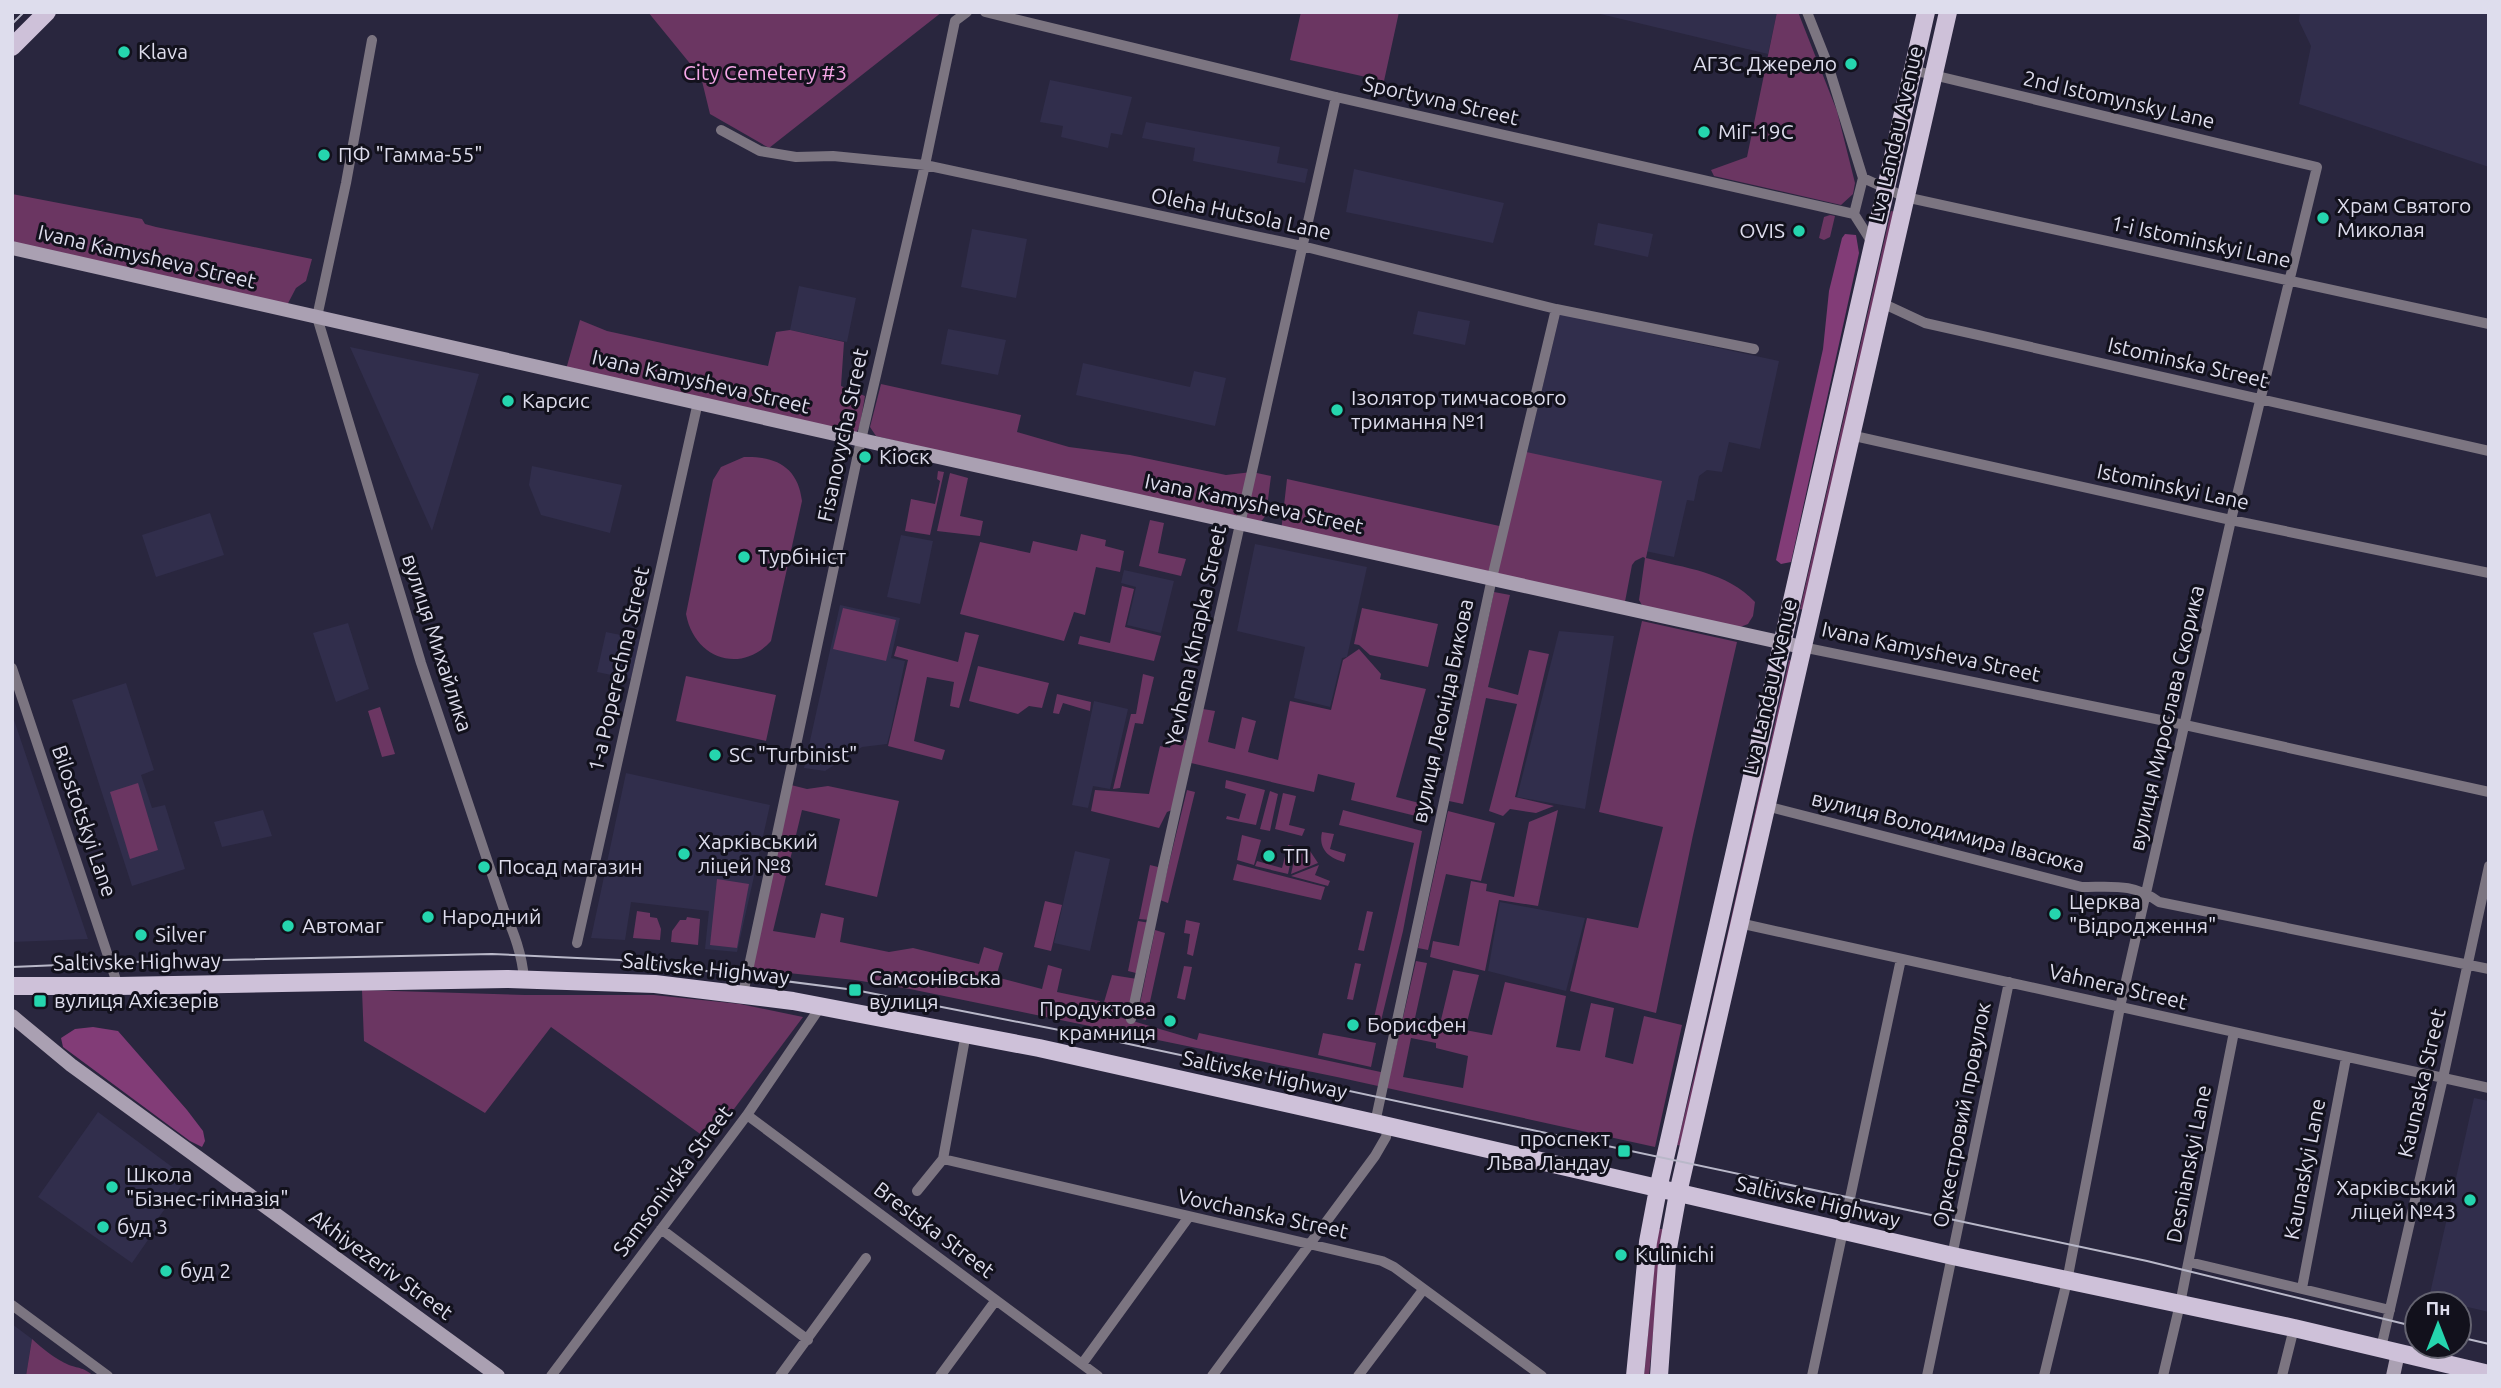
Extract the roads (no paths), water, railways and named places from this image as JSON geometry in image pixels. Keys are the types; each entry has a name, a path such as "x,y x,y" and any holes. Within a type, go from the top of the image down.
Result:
{"main road":[{"path":"12,47 47,12"},
{"name":"Lva Landau Avenue","path":"1635,1376 1648,1242 1658,1189 1926,12"},
{"name":"Lva Landau Avenue","path":"1658,1376 1668,1248 1678,1193 1948,12"},
{"name":"Saltivske Highway","path":"12,986 524,979 655,984 821,1006 966,1033 1382,1124 1954,1256 2294,1328 2489,1374"}],"street":[{"name":"Fisanovycha Street","path":"743,994 861,440 925,165 955,21 966,12"},
{"name":"Sportyvna Street","path":"985,12 1336,97 1854,214"},
{"path":"1807,12 1828,65 1863,178 1854,214 1873,244"},
{"path":"317,317 372,40"},
{"name":"2nd Istomynsky Lane","path":"1912,70 2317,167"},
{"name":"Yevhena Khrapka Street","path":"1131,1020 1336,97"},
{"name":"Oleha Hutsola Lane","path":"721,130 760,151 796,157 833,156 925,165 1302,246 1556,309 1754,348"},
{"name":"вулиця Мирослава Скорика","path":"2044,1376 2067,1281 2120,1007 2231,520 2317,167"},
{"name":"1-i Istominskyi Lane","path":"1863,178 1905,197 2489,324"},
{"name":"Ivana Kamysheva Street","path":"12,248 861,440 1782,643 2185,725 2489,792"},
{"name":"Istominska Street","path":"1882,303 1925,323 2489,451"},
{"name":"вулиця Леоніда Бикова","path":"1212,1376 1375,1156 1386,1137 1382,1124 1492,578 1556,309"},
{"name":"вулиця Михайлика","path":"317,317 421,663 504,910 516,936 524,979"},
{"name":"1-a Poperechna Street","path":"577,943 698,402"},
{"name":"Istominskyi Lane","path":"1850,435 2231,520 2489,573"},
{"name":"Bilostotskyi Lane","path":"12,668 118,986"},
{"name":"вулиця Володимира Івасюка","path":"1766,806 2082,887 2129,887 2147,893 2159,902 2489,969"},
{"name":"Kaunaska Street","path":"2390,1351 2390,1310 2489,866"},
{"name":"Vahnera Street","path":"1740,923 2489,1088"},
{"path":"1812,1376 1901,959"},
{"name":"Оркестровий провулок","path":"1927,1376 2009,982"},
{"name":"Samsonivska Street","path":"551,1376 747,1115 821,1006"},
{"path":"12,1016 71,1065 498,1376"},
{"name":"Desnianskyi Lane","path":"2163,1376 2189,1262 2234,1032"},
{"path":"917,1191 943,1159 966,1033"},
{"name":"Kaunaskyi Lane","path":"2302,1288 2346,1058"},
{"name":"Brestska Street","path":"747,1115 1098,1376"},
{"name":"Vovchanska Street","path":"943,1159 1382,1261 1542,1376"},
{"path":"1082,1364 1188,1218"},
{"path":"661,1229 808,1340"},
{"path":"780,1376 866,1258"},
{"path":"2189,1262 2390,1310"},
{"path":"1358,1376 1423,1290"},
{"path":"940,1376 996,1300"},
{"path":"12,1305 108,1376"},
{"path":"2282,1376 2294,1328"},
{"path":"2390,1351 2393,1376"}],"tram line":[{"path":"12,24 24,12"},
{"path":"12,967 492,954 620,960 855,990 1110,1040 2147,1261 2403,1324"},
{"path":"2473,1340 2489,1344"}],"place":[{"name":"Klava","path":"124,52"},
{"name":"АГЗС Джерело","path":"1851,64"},
{"name":"МіГ-19С","path":"1704,132"},
{"name":"ПФ \"Гамма-55\"","path":"324,155"},
{"name":"Храм Святого Миколая","path":"2323,218"},
{"name":"OVIS","path":"1799,231"},
{"name":"Карсис","path":"508,401"},
{"name":"Ізолятор тимчасового тримання №1","path":"1337,410"},
{"name":"Кіоск","path":"865,457"},
{"name":"Турбініст","path":"744,557"},
{"name":"SC \"Turbinist\"","path":"715,755"},
{"name":"Харківський ліцей №8","path":"684,854"},
{"name":"ТП","path":"1269,856"},
{"name":"Посад магазин","path":"484,867"},
{"name":"Церква \"Відродження\"","path":"2055,914"},
{"name":"Народний","path":"428,917"},
{"name":"Автомаг","path":"288,926"},
{"name":"Silver","path":"141,935"},
{"name":"Самсонівська вулиця","path":"855,990"},
{"name":"вулиця Ахієзерів","path":"40,1001"},
{"name":"Продуктова крамниця","path":"1170,1021"},
{"name":"Борисфен","path":"1353,1025"},
{"name":"проспект Льва Ландау","path":"1624,1151"},
{"name":"Школа \"Бізнес-гімназія\"","path":"112,1187"},
{"name":"Харківський ліцей №43","path":"2470,1200"},
{"name":"буд 3","path":"103,1227"},
{"name":"Kulinichi","path":"1621,1255"},
{"name":"буд 2","path":"166,1271"}],"park label":[{"name":"City Cemetery #3","path":"765,73"}]}
